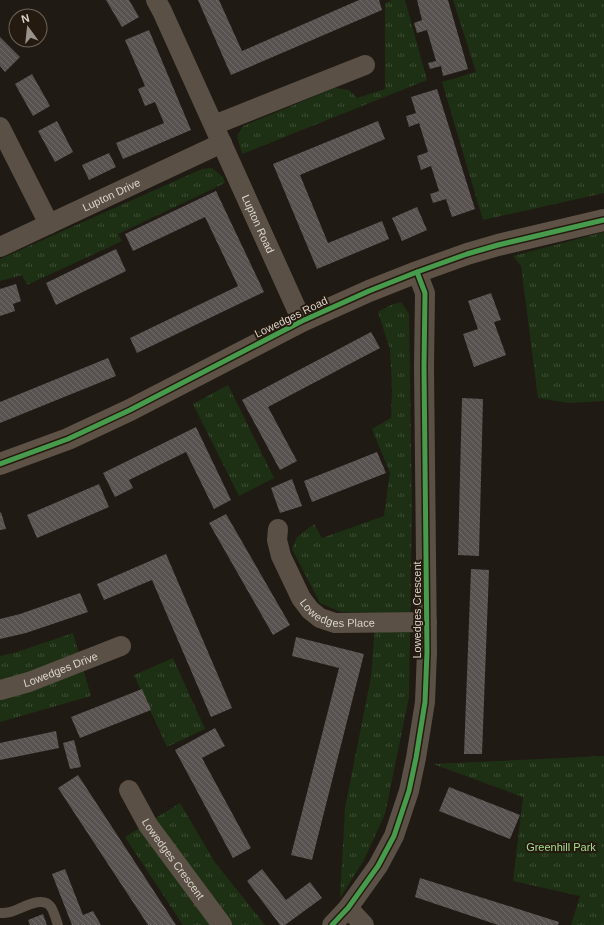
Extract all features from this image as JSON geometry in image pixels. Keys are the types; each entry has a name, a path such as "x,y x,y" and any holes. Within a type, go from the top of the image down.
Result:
{"street":[{"name":"Lupton Road","path":"156,0 302,321"},
{"path":"218,134 365,65"},
{"path":"0,126 49,224"},
{"name":"Lupton Drive","path":"0,246 49,224 218,134"},
{"name":"Lowedges Road","path":"0,464 68,439 130,410 302,321 369,291 417,272 498,245 604,220"},
{"name":"Lowedges Crescent","path":"332,925 348,908 378,866 394,836 409,791 425,702 427,622 424,367 425,293 417,272"},
{"name":"Lowedges Place","path":"278,528 276,540 281,556 300,598 310,610 320,618 335,623 427,622"},
{"name":"Lowedges Drive","path":"0,690 29,682 121,646"},
{"name":"Lowedges Crescent","path":"129,790 148,825 222,925"},
{"path":"348,908 364,925"}],"lane":[{"path":"0,913 10,912 37,902 45,902 50,906 58,925"}],"green space":[{"path":"392,0 405,0 427,80 242,154 237,136 243,126 335,88 349,90 357,98 385,89 385,3"},
{"path":"453,0 604,0 604,193 483,220 442,82 476,72"},
{"path":"212,168 223,177 225,183 118,234 122,241 27,285 22,275 0,281 0,259 202,169"},
{"path":"604,232 604,401 569,403 538,398 521,266 513,256"},
{"path":"401,302 409,314 412,507 409,697 385,814 364,860 340,898 345,808 371,677 376,613 341,612 320,603 292,549 297,537 314,524 322,538 384,516 390,473 372,429 391,418 392,390 390,349 378,312 391,305"},
{"path":"228,385 274,478 239,496 193,404"},
{"path":"73,633 91,696 0,722 0,656 17,652"},
{"path":"173,658 205,729 167,747 134,675"},
{"name":"Greenhill Park","path":"604,756 604,925 571,925 580,896 513,881 523,797 433,764"},
{"path":"180,803 214,861 265,925 183,925 125,837"}],"building":[{"path":"106,0 129,0 139,17 122,27"},
{"path":"198,0 219,0 242,51 359,0 379,0 382,10 231,75"},
{"path":"417,0 448,0 468,69 443,76 441,66 430,69 428,63 436,61 427,30 417,33 414,23 422,20"},
{"path":"149,30 191,130 123,159 116,143 164,123 155,102 145,106 138,89 145,86 125,40"},
{"path":"0,37 8,45 8,48 11,48 20,57 5,72 0,66"},
{"path":"32,74 50,106 33,116 15,84"},
{"path":"437,89 475,209 452,217 446,199 433,203 430,194 439,191 431,166 421,170 417,156 428,152 419,123 409,127 406,116 416,113 411,97"},
{"path":"57,121 73,152 55,162 38,131"},
{"path":"378,121 385,139 300,175 328,243 382,221 389,239 317,269 273,164"},
{"path":"109,153 116,167 89,180 82,165"},
{"path":"216,191 264,292 137,353 130,338 238,286 205,217 133,251 125,234"},
{"path":"417,207 427,230 402,241 392,218"},
{"path":"116,249 126,271 56,305 46,283"},
{"path":"16,284 21,301 13,304 15,311 0,316 0,289"},
{"path":"491,293 501,320 494,322 506,355 474,367 463,334 478,329 468,301"},
{"path":"371,332 380,348 268,407 297,461 280,470 242,400"},
{"path":"108,358 116,376 0,423 0,402"},
{"path":"462,398 483,399 479,556 458,555"},
{"path":"196,427 231,500 214,509 186,452 129,480 133,488 115,497 103,473"},
{"path":"377,452 386,473 312,502 304,481"},
{"path":"292,479 302,506 280,513 271,488"},
{"path":"99,484 109,507 37,538 27,515"},
{"path":"1,512 6,529 0,530 0,513"},
{"path":"226,514 290,625 273,635 209,523"},
{"path":"166,554 232,708 211,717 152,580 104,600 97,584"},
{"path":"471,569 489,570 482,754 464,754"},
{"path":"80,593 88,612 26,633 0,639 0,619 20,614"},
{"path":"296,637 364,654 312,860 291,855 339,668 292,656"},
{"path":"142,689 151,710 80,738 71,717"},
{"path":"215,728 225,746 202,758 251,848 233,858 175,750"},
{"path":"56,731 59,748 0,760 0,743"},
{"path":"74,740 81,767 70,769 63,743"},
{"path":"78,775 176,925 148,925 58,788"},
{"path":"449,787 520,815 510,839 439,811"},
{"path":"65,869 83,915 93,911 101,925 72,925 52,874"},
{"path":"262,869 286,900 310,882 322,898 285,925 280,925 247,881"},
{"path":"420,878 559,922 558,925 498,925 415,897"},
{"path":"43,914 47,925 30,925 28,920"}],"cycle path":[{"path":"0,464 68,439 130,410 302,321 369,291 467,254 498,245 604,220"},
{"path":"332,925 348,908 378,866 394,836 409,791 425,702 427,652 424,367 425,293 417,272"}]}
